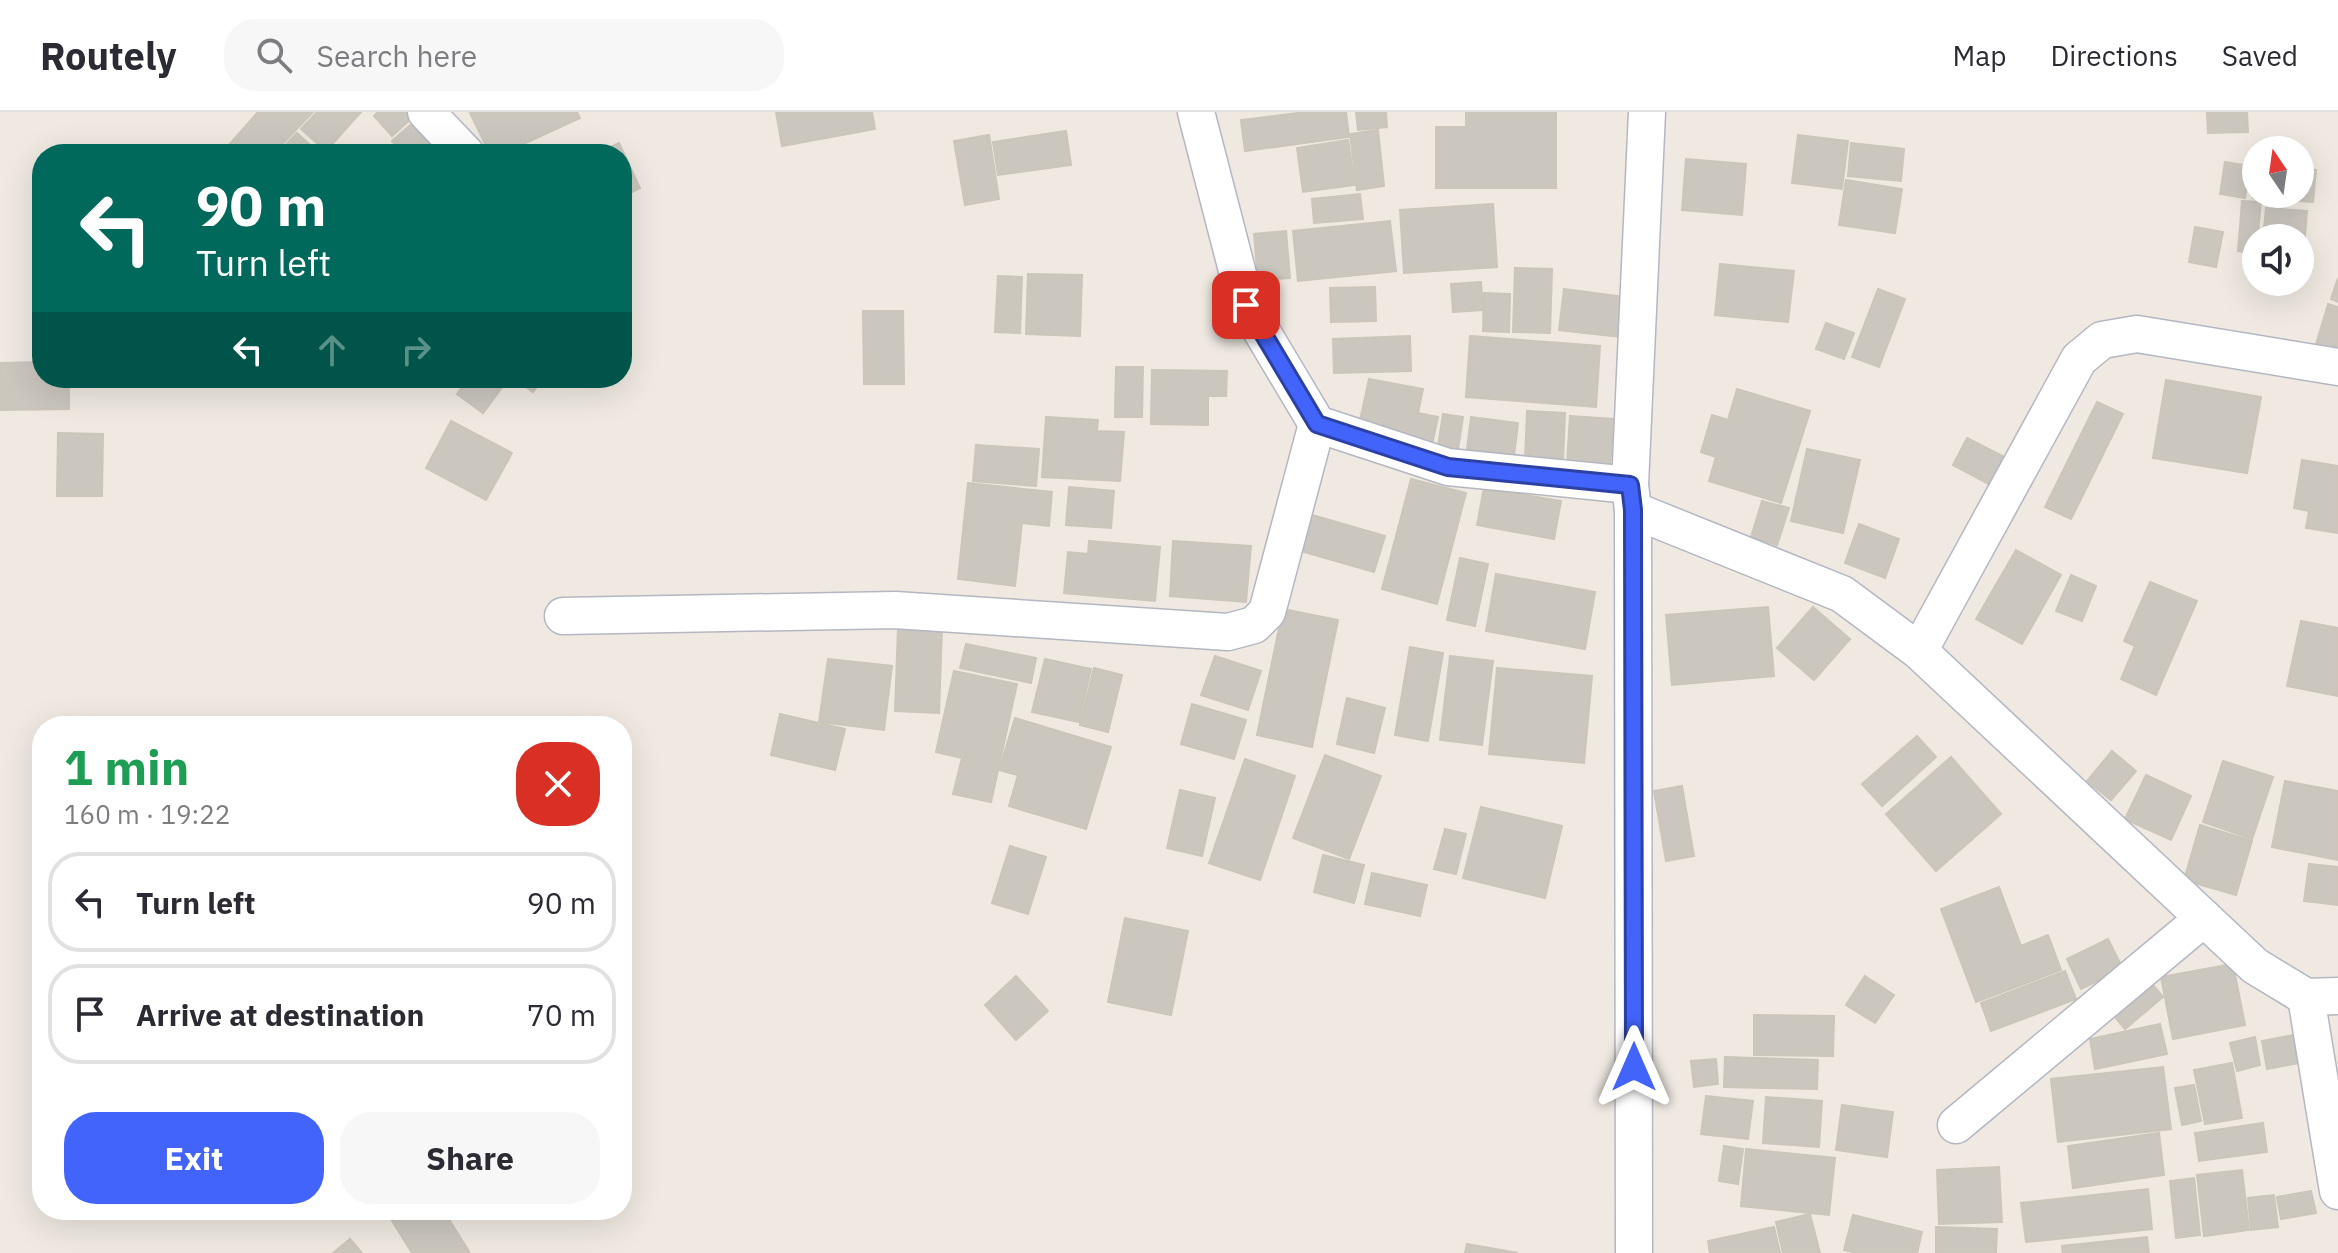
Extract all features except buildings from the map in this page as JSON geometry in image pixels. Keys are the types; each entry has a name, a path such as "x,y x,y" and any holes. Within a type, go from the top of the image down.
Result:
{"street":[{"path":"426,112 456,144"},
{"path":"1196,112 1246,305 1317,424 1448,467 1632,498 1842,594 1919,651 2255,966 2322,996 2338,1191"},
{"path":"1634,1253 1632,498 1647,112"},
{"path":"1919,651 2079,359 2102,340 2137,334 2338,367"},
{"path":"563,616 895,610 1228,632 1254,625 1267,612 1317,424"},
{"path":"1956,1125 2204,918"}],"route":[{"path":"1246,305 1317,424 1448,467 1630,485 1633,510 1634,1067"}]}
